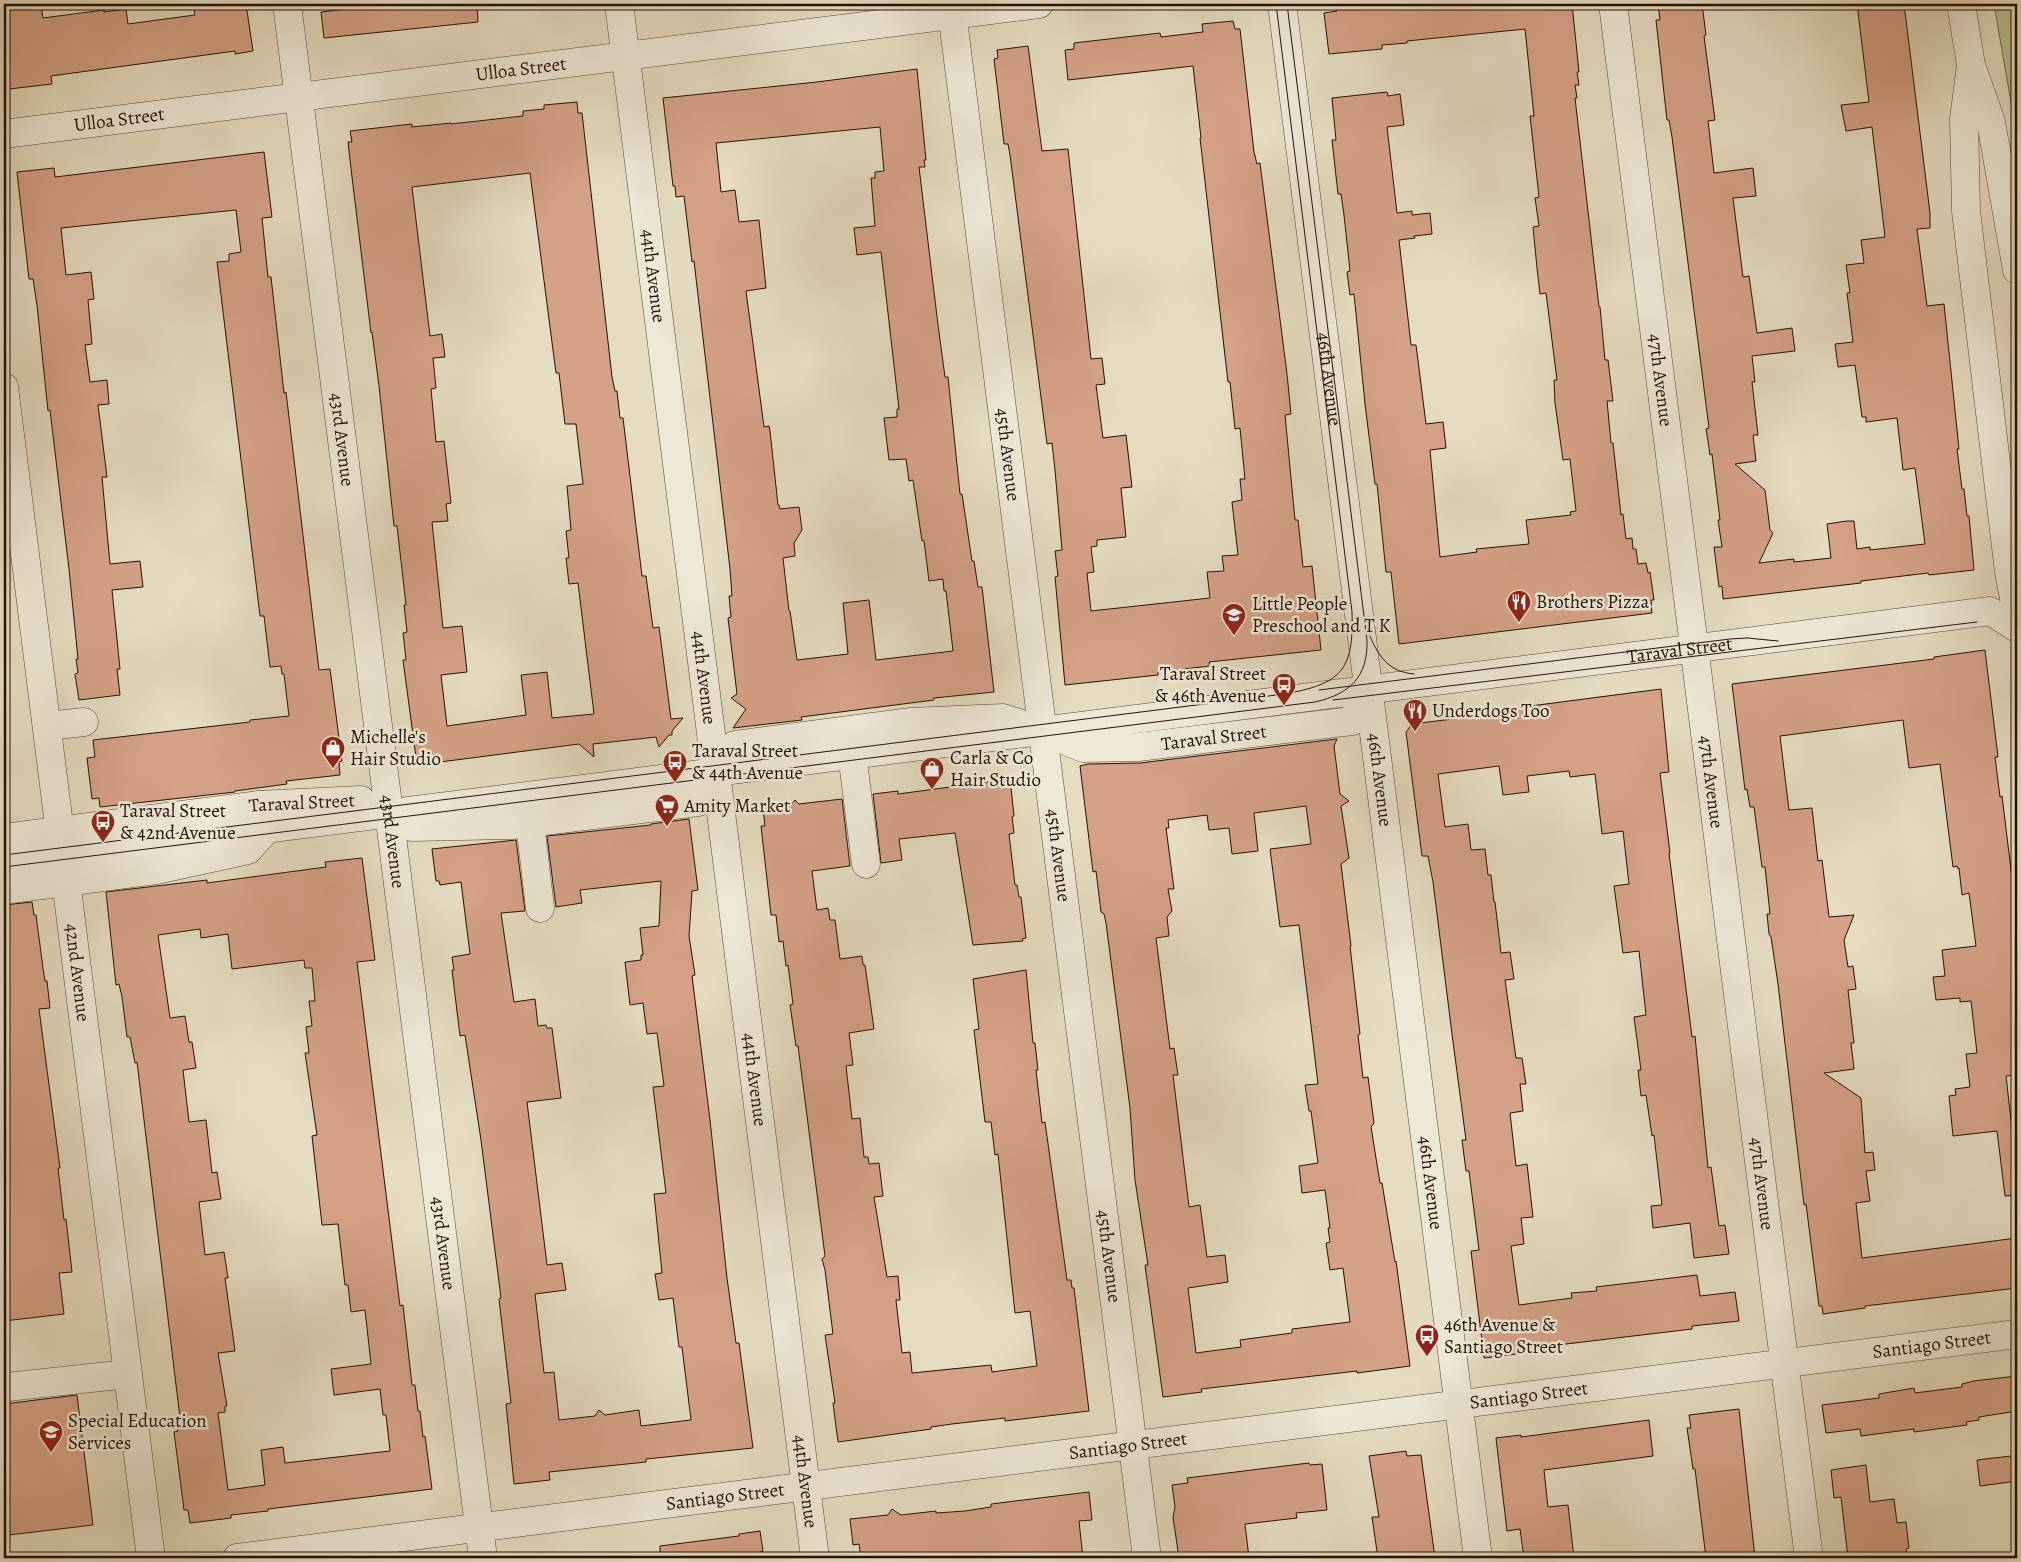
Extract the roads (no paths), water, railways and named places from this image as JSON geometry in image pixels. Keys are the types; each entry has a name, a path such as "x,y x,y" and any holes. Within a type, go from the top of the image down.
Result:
{"street":[{"name":"43rd Avenue","path":"287,4 483,1558"},
{"name":"44th Avenue","path":"619,4 815,1558"},
{"name":"Ulloa Street","path":"4,134 626,56 952,9 1039,4"},
{"name":"46th Avenue","path":"1282,4 1478,1558"},
{"name":"47th Avenue","path":"1613,4 1809,1558"},
{"path":"1961,4 1971,64 1991,122 2017,270"},
{"name":"45th Avenue","path":"952,9 1147,1558"},
{"path":"1971,64 1964,119 1966,211 2011,605"},
{"name":"42nd Avenue","path":"4,387 152,1558"},
{"name":"Taraval Street","path":"4,838 61,842 268,828 1694,649 2011,605"},
{"name":"Taraval Street","path":"4,862 61,842 267,804 367,800 412,826 512,825 698,802 735,745 911,722 1003,718 1042,731"},
{"path":"46,726 84,722"},
{"path":"852,754 866,864"},
{"path":"530,823 540,908"},
{"name":"Taraval Street","path":"4,890 156,870 248,850 268,828"},
{"name":"Santiago Street","path":"238,1558 2017,1334"},
{"path":"4,1389 7,1387 128,1374"}],"tram line":[{"path":"4,855 1284,694 1319,685 1331,679 1340,671 1346,661 1352,632 1352,612 1276,4"},
{"path":"4,867 1315,702 1327,699 1347,689 1360,674 1364,664 1367,640 1287,4"},
{"path":"1333,700 1977,622"},
{"path":"1370,636 1377,651 1386,662 1398,670 1414,674"},
{"path":"1319,690 1730,639 1747,638 1778,641"}],"place":[{"name":"Brothers Pizza","path":"1519,623"},
{"name":"Little People Preschool and T K","path":"1234,636"},
{"name":"Taraval Street & 46th Avenue","path":"1284,706"},
{"name":"Underdogs Too","path":"1415,732"},
{"name":"Michelle's Hair Studio","path":"333,769"},
{"name":"Taraval Street & 44th Avenue","path":"675,783"},
{"name":"Carla & Co Hair Studio","path":"932,790"},
{"name":"Amity Market","path":"667,827"},
{"name":"Taraval Street & 42nd Avenue","path":"103,843"},
{"name":"46th Avenue & Santiago Street","path":"1427,1357"},
{"name":"Special Education Services","path":"51,1453"}]}
